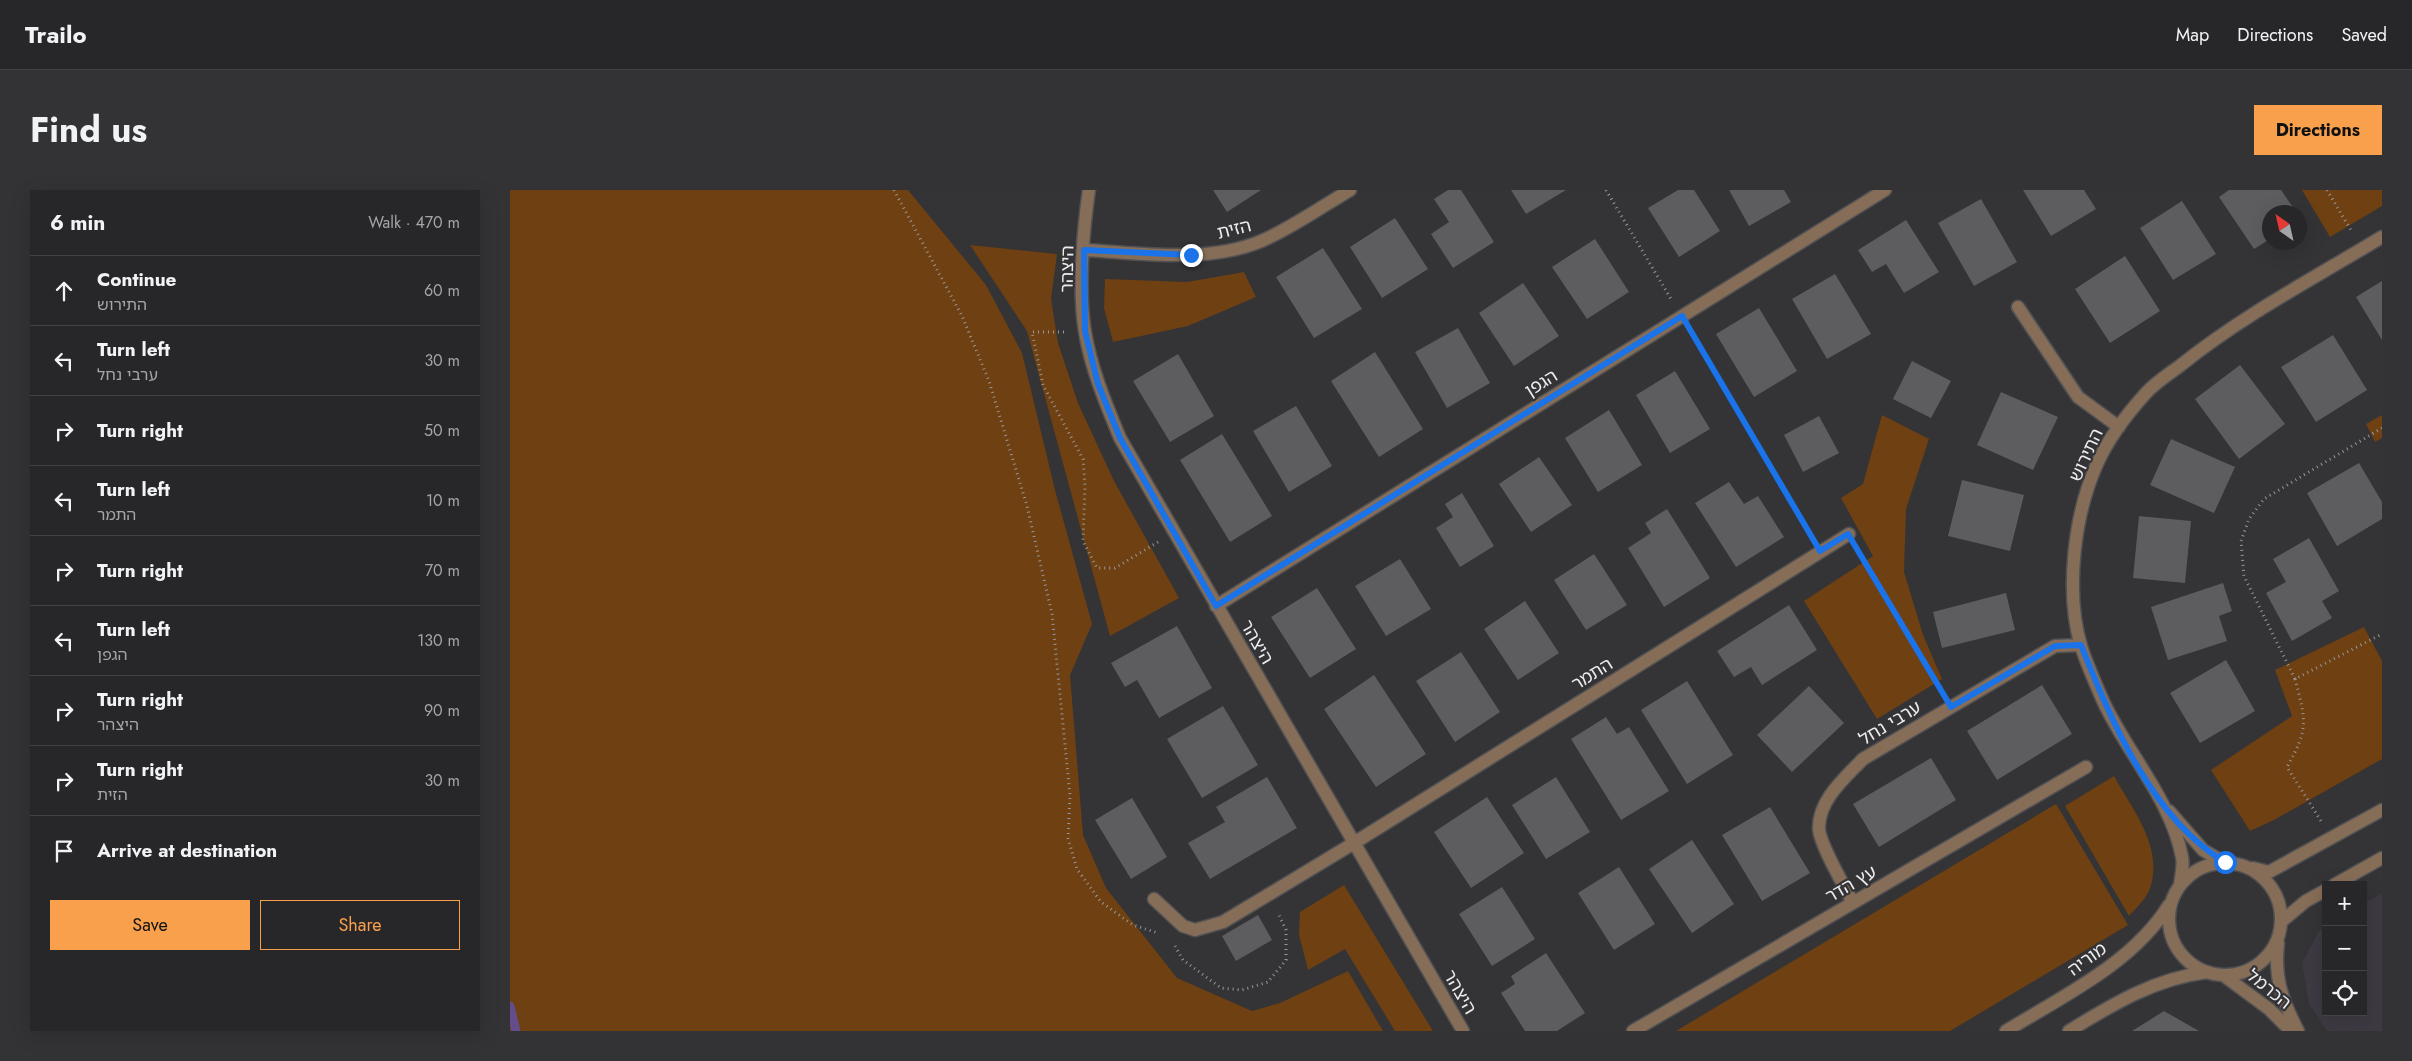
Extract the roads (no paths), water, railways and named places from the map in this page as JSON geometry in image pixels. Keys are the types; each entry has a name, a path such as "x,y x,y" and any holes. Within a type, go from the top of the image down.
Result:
{"street":[{"name":"היצהר","path":"1089,190 1084,250 1085,331 1098,384 1120,438 1463,1031"},
{"name":"הזית","path":"1084,250 1191,255 1236,249 1269,238 1350,190"},
{"name":"הגפן","path":"1216,606 1885,190"},
{"name":"התירוש","path":"2225,862 2203,850 2162,804 2126,745 2108,711 2081,645 2074,600 2074,561 2080,515 2097,464 2119,427 2147,392 2209,342 2382,237"},
{"path":"2018,307 2078,397 2119,427"},
{"name":"התמר","path":"1154,899 1183,926 1195,930 1223,922 1354,843 1848,534"},
{"name":"ערבי נחל","path":"1853,903 1819,830 1824,806 1839,783 1863,759 2055,646 2081,645"},
{"name":"עץ הדר","path":"1633,1031 2086,767"},
{"name":"התירוש","path":"2162,804 2182,858 2180,885"},
{"path":"2243,865 2259,874 2272,886 2280,903 2282,921 2278,938 2270,953 2258,965 2242,973 2223,975 2208,972 2188,961 2173,940 2169,912 2173,898 2180,885 2190,874 2207,866 2225,862 2243,865 2269,872 2382,810"},
{"path":"2341,881 2382,858"},
{"path":"2282,921 2306,901 2322,892"},
{"name":"מוריה","path":"2006,1031 2083,984 2122,955 2142,939 2162,916 2173,898"},
{"name":"הכרמל","path":"2278,938 2275,966 2280,988 2298,1031"},
{"path":"2069,1031 2129,996 2154,985 2182,975 2208,972"},
{"name":"הכרמל","path":"2223,975 2269,1009 2291,1031"}],"waterway":[{"path":"510,1006 516,1031"}]}
